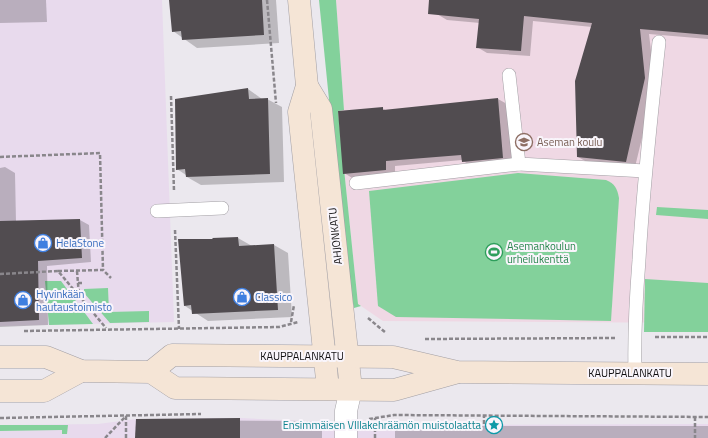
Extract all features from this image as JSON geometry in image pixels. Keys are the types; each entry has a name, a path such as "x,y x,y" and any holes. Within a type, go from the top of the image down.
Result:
{"main road":[{"name":"AHJONKATU","path":"299,0 308,86 321,109 351,389"},
{"name":"AHJONKATU","path":"308,86 299,112 328,389"},
{"name":"KAUPPALANKATU","path":"457,372 394,390 175,388 151,372 172,355 393,357 457,372 708,374"},
{"path":"0,357 46,357 81,371 151,372"},
{"path":"0,391 44,391 81,371"}],"street":[{"path":"328,389 346,423"},
{"path":"346,423 351,389"}],"lane":[{"path":"635,373 634,337 639,250 645,171 659,42"},
{"path":"509,74 519,164"},
{"path":"356,183 519,164 645,171"},
{"path":"157,211 222,208"}],"path":[{"path":"0,157 100,153 102,270"},
{"path":"0,274 102,270 111,278"},
{"path":"77,271 79,296"},
{"path":"58,272 107,329"},
{"path":"78,283 84,283"},
{"path":"343,318 364,316 387,334"},
{"path":"23,331 278,326 291,322 320,320"},
{"path":"417,339 708,337"},
{"path":"0,418 203,414"},
{"path":"346,423 394,415 708,417"},
{"path":"105,438 126,416"},
{"path":"126,416 126,438"},
{"path":"484,416 484,424"},
{"path":"695,417 695,438"},
{"path":"375,418 375,438"}],"shaded area":[{"path":"0,0 162,0 174,322 0,326"},
{"name":"Aseman koulu","path":"336,0 708,0 708,323 383,321 358,304 338,111 344,110"},
{"path":"240,418 394,425 708,424 708,438 0,438 0,425 98,424 136,419"}],"green space":[{"path":"319,0 336,0 344,110 338,111 358,304 361,306 354,308 350,289 341,219"},
{"name":"Asemankoulun urheilukenttä","path":"518,173 606,180 612,183 615,187 619,198 611,321 396,317 378,306 369,191"},
{"path":"657,207 708,210 708,219 656,215"},
{"path":"645,279 708,283 708,332 644,332"},
{"path":"45,281 61,281 93,324 49,325"},
{"path":"108,288 109,312 149,311 149,322 110,323 84,293 84,289"},
{"path":"0,425 68,425 67,434 62,434 62,430 0,431"}],"building":[{"path":"169,0 262,0 264,35 182,40 181,31 172,32"},
{"path":"429,0 708,0 708,35 640,29 645,78 626,162 577,157 575,81 592,23 524,16 521,51 476,48 479,19 428,14"},
{"path":"248,88 249,99 268,98 270,174 186,177 185,169 176,170 175,99"},
{"path":"498,98 503,158 462,162 461,155 386,161 386,170 343,174 338,111 383,107 383,110"},
{"path":"80,219 82,258 38,261 39,320 0,322 0,221"},
{"path":"238,237 239,246 274,244 278,310 192,314 191,305 184,306 178,239"},
{"path":"240,418 240,438 135,438 136,419"}],"place":[{"name":"Aseman koulu","path":"524,142"},
{"name":"HelaStone","path":"43,243"},
{"name":"Asemankoulun urheilukenttä","path":"494,252"},
{"name":"Classico","path":"242,297"},
{"name":"Hyvinkään hautaustoimisto","path":"23,300"},
{"name":"Ensimmäisen VIllakehräämön muistolaatta","path":"494,425"}]}
